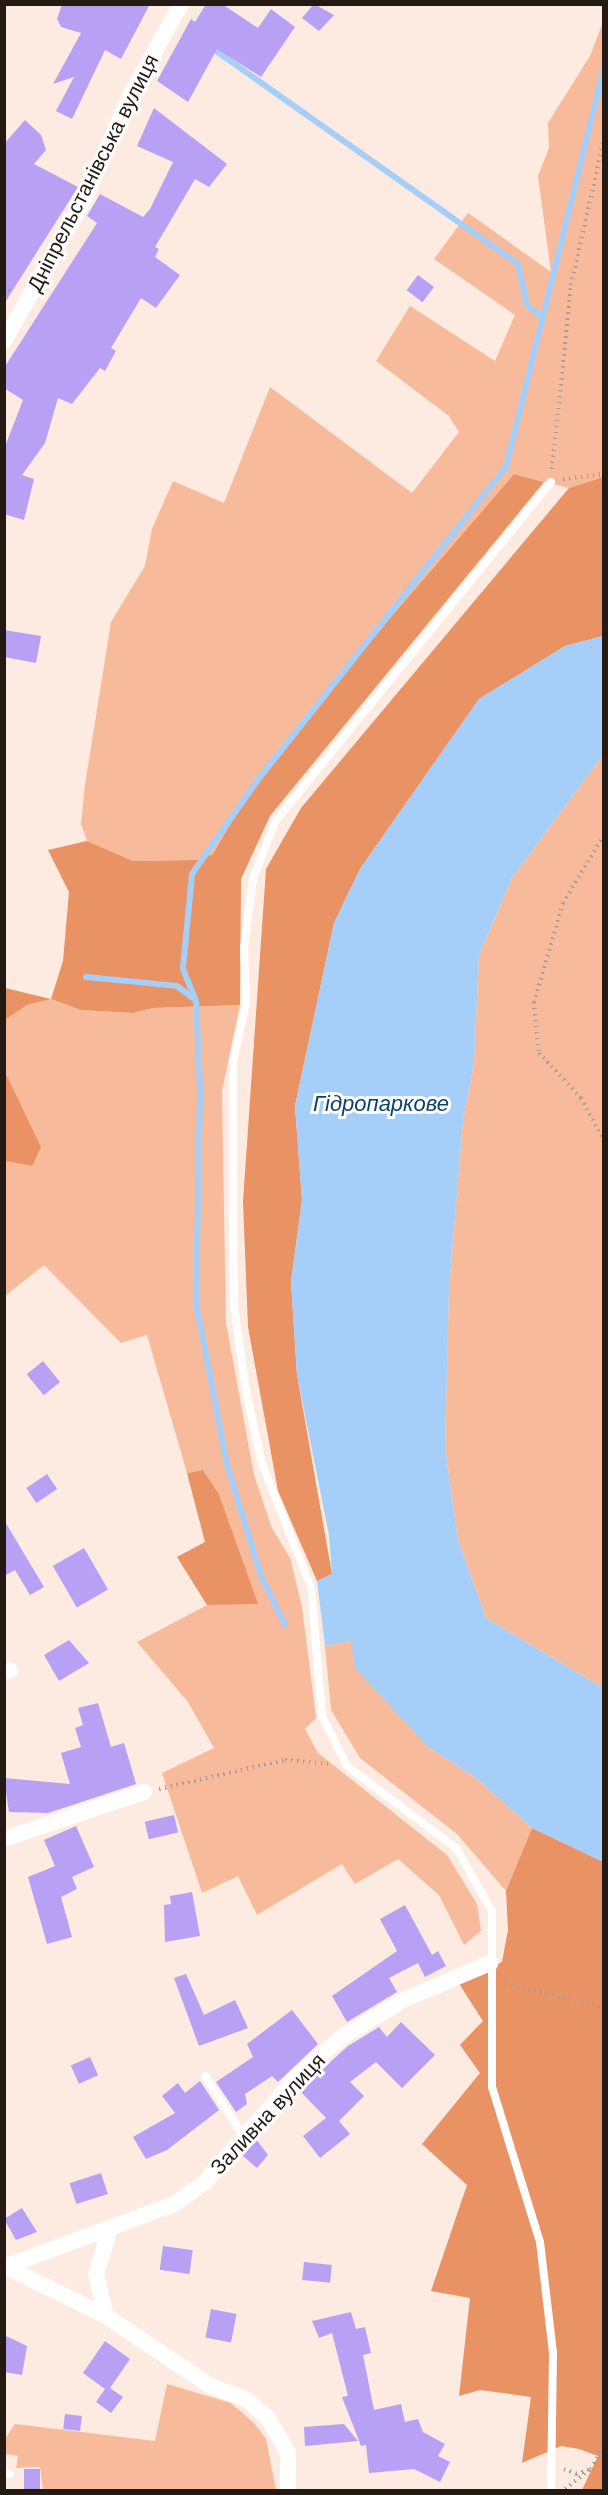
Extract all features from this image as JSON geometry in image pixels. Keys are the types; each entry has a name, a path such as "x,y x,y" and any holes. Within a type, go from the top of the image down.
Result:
{"street":[{"name":"Дніпрельстанівська вулиця","path":"4,341 84,200 131,94 181,4"},
{"path":"4,1839 144,1792"},
{"name":"Заливна вулиця","path":"5,2267 174,2204 205,2182 298,2075 342,2037 403,2000 490,1962"},
{"path":"106,2316 96,2274 110,2229"},
{"name":"Заливна вулиця","path":"5,2267 106,2316 209,2385 246,2399 268,2418 288,2454 288,2490"}],"lane":[{"path":"551,482 275,822 253,879 244,947 246,1003 233,1062 234,1306 262,1464 311,1587 322,1716 347,1766 456,1848 492,1911 490,1962 492,2087 540,2242 553,2352 551,2490"},
{"path":"205,2076 245,2138"}],"path":[{"path":"603,139 571,285 551,482 603,474"},
{"path":"603,835 563,903 534,1002 539,1053 581,1098 603,1140"},
{"path":"144,1792 285,1760 347,1766"},
{"path":"491,1981 603,2007"},
{"path":"562,2490 591,2469 603,2446"},
{"path":"553,2456 576,2474 591,2469"}],"shaded area":[{"path":"603,22 603,477 569,488 514,474 318,702 243,802 213,854 196,860 133,861 87,841 81,824 85,785 111,622 145,566 152,529 173,481 224,503 270,387 412,493 459,432 449,416 376,361 410,306 495,361 515,315 434,259 468,213 551,272 538,176 549,148 548,123 590,56"},
{"path":"514,474 544,482 270,816 241,879 240,1005 153,1008 133,1013 81,1010 51,999 63,961 69,892 48,850 87,841 133,861 196,860 213,854 243,802 318,702"},
{"path":"603,477 603,636 565,646 479,699 360,869 334,923 295,1106 302,1200 291,1282 297,1375 332,1574 317,1581 278,1491 248,1327 243,1201 266,869 301,808 569,488"},
{"path":"603,755 603,1688 486,1618 458,1540 445,1448 449,1290 463,1120 474,1064 479,955 512,878"},
{"path":"5,988 51,999 27,1005 5,1020"},
{"path":"51,999 81,1010 133,1013 153,1008 240,1005 222,1091 226,1323 254,1475 272,1528 290,1558 302,1607 316,1718 305,1729 318,1753 447,1855 477,1904 481,1931 464,1945 439,1895 398,1859 355,1884 342,1864 257,1915 238,1876 202,1893 162,1773 214,1748 188,1702 137,1642 207,1605 257,1603 219,1494 203,1470 187,1473 147,1335 121,1343 44,1265 5,1296 4,1147 6,1161 32,1166 5,1069 5,1020 27,1005"},
{"path":"4,1070 41,1147 32,1166 6,1161"},
{"path":"203,1470 219,1494 258,1604 207,1605 177,1557 205,1542 187,1473"},
{"path":"351,1641 428,1747 476,1778 532,1828 506,1891 457,1834 360,1758 331,1710 325,1646"},
{"path":"532,1828 604,1862 603,2490 582,2490 598,2456 579,2449 561,2446 522,2463 531,2397 480,2390 459,2396 470,2298 431,2291 467,2185 422,2144 480,2073 460,2045 483,2021 458,1982 502,1962 508,1930 506,1891"},
{"path":"167,2384 231,2403 254,2423 266,2439 276,2490 43,2490 40,2467 16,2468 18,2456 5,2454 5,2439 15,2424 155,2441"}],"water":[{"name":"Гідропаркове","path":"603,636 603,755 512,878 479,955 474,1064 463,1120 449,1290 445,1448 458,1540 486,1618 603,1688 603,1862 532,1828 476,1778 428,1747 355,1668 351,1641 325,1646 317,1581 332,1574 329,1535 297,1375 291,1282 302,1200 295,1106 334,923 360,869 479,699 565,646"}],"building":[{"path":"62,4 150,4 121,59 105,50 72,119 56,111 74,77 53,84 81,33 61,27 57,19"},
{"path":"206,4 222,4 258,28 271,9 295,27 261,77 217,49 188,102 157,81 191,19 195,22"},
{"path":"314,4 334,15 319,31 302,18"},
{"path":"154,108 227,164 209,187 195,179 155,247 159,249 155,257 180,275 156,308 141,298 111,348 116,351 105,371 100,368 72,404 58,398 45,443 22,475 34,479 24,520 4,514 4,449 23,400 4,388 4,368 97,223 87,216 100,194 143,217 150,209 173,162 137,146"},
{"path":"25,120 41,135 46,150 34,164 78,187 4,304 4,144"},
{"path":"418,275 434,287 423,302 407,290"},
{"path":"4,630 41,636 36,663 4,657"},
{"path":"43,1361 60,1382 44,1395 27,1374"},
{"path":"47,1474 57,1489 36,1503 26,1488"},
{"path":"4,1520 44,1587 30,1595 15,1570 4,1576"},
{"path":"84,1548 108,1590 77,1608 53,1566"},
{"path":"69,1640 89,1663 59,1681 44,1655"},
{"path":"98,1703 111,1747 124,1743 136,1784 48,1813 9,1812 4,1778 70,1784 61,1753 81,1747 75,1728 83,1725 78,1708"},
{"path":"174,1815 178,1833 149,1839 145,1822"},
{"path":"76,1826 94,1867 72,1877 77,1889 61,1897 72,1937 47,1944 28,1877 55,1866 44,1840"},
{"path":"192,1892 200,1936 165,1942 164,1905 171,1904 170,1896"},
{"path":"405,1905 432,1955 438,1951 446,1966 425,1977 418,1963 389,1978 397,1992 347,2022 332,1996 397,1951 380,1919"},
{"path":"186,1974 204,2015 235,2000 248,2028 199,2046 174,1978"},
{"path":"292,2010 318,2044 278,2082 272,2076 245,2094 247,2104 236,2112 216,2082 253,2057 247,2044"},
{"path":"401,2022 435,2055 402,2088 376,2062 350,2082 364,2096 339,2121 350,2134 320,2158 303,2136 326,2118 299,2090 348,2046 379,2027 387,2037"},
{"path":"90,2057 98,2075 79,2084 71,2066"},
{"path":"200,2081 219,2110 167,2150 146,2159 133,2137 175,2113 162,2096 178,2083 185,2093"},
{"path":"256,2139 268,2155 257,2168 242,2155"},
{"path":"101,2173 108,2194 76,2204 70,2183"},
{"path":"22,2208 37,2232 16,2240 4,2219"},
{"path":"163,2246 193,2250 189,2274 160,2270"},
{"path":"304,2262 332,2265 330,2283 302,2280"},
{"path":"211,2309 237,2314 231,2342 205,2337"},
{"path":"351,2312 356,2329 365,2327 371,2353 363,2355 374,2410 401,2404 405,2422 418,2419 423,2432 445,2444 438,2456 450,2462 440,2482 414,2469 369,2473 366,2445 361,2446 342,2397 348,2396 332,2333 319,2338 312,2321"},
{"path":"4,2335 27,2346 22,2375 4,2372"},
{"path":"105,2341 130,2359 110,2388 123,2397 111,2413 96,2402 105,2389 83,2373"},
{"path":"65,2414 82,2416 80,2431 63,2429"},
{"path":"344,2424 358,2441 305,2446 304,2427"},
{"path":"24,2469 40,2469 40,2490 24,2490"}],"waterway":[{"path":"209,46 518,264 527,305 542,317"},
{"path":"285,1625 261,1576 227,1465 196,1303 200,1085 196,1001 183,968 192,874 257,781 506,467 604,69"},
{"path":"86,977 177,986 194,999"}]}
